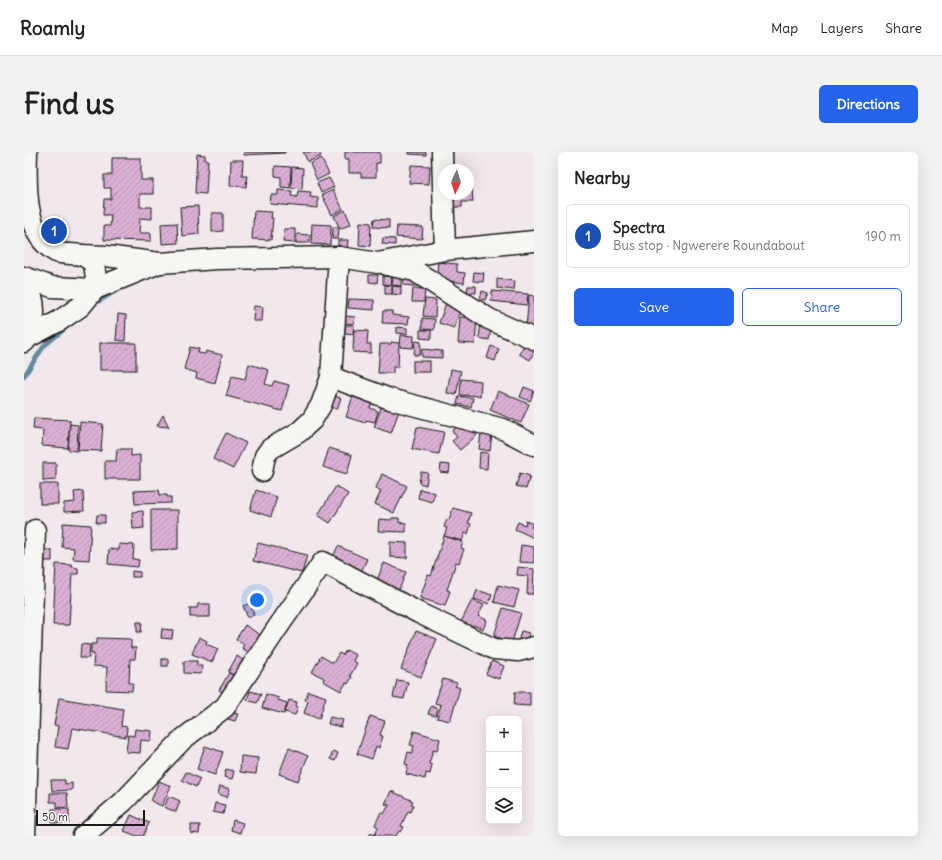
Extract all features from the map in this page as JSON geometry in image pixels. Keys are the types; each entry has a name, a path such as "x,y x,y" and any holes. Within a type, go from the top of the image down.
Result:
{"main road":[{"path":"24,284 29,290 33,310 30,330 25,340"}],"street":[{"path":"442,152 445,250"},
{"path":"30,154 26,206 31,226 36,237 47,247 58,253 106,256 160,263 216,259 339,257 378,264 415,271 489,319 534,339"},
{"path":"378,264 445,250 534,241"},
{"path":"25,340 59,321 81,306 95,288 96,278 94,263 82,255"},
{"path":"262,472 265,456 270,449 299,432 312,420 321,405 331,377 339,257"},
{"path":"24,277 52,288 95,288 160,263"},
{"path":"331,377 390,399 503,429 534,444"},
{"path":"25,836 35,530"},
{"path":"83,836 123,802 183,739 225,707 278,626 323,562 419,613 494,649 518,651 534,647"}],"building":[{"path":"244,152 285,152 285,153 244,155"},
{"path":"303,152 319,152 321,156 308,162"},
{"path":"345,152 380,152 380,163 376,163 376,177 361,177 361,173 349,173 349,159 345,159"},
{"path":"409,152 426,152 426,155 409,154"},
{"path":"197,154 205,155 205,160 208,160 206,194 195,193"},
{"path":"112,158 141,158 141,180 153,180 153,194 140,194 140,207 152,207 152,219 140,218 139,233 151,233 151,241 104,240 104,226 110,226 111,215 103,215 104,199 111,199 111,188 104,188 104,175 112,175"},
{"path":"321,158 329,174 317,180 310,164"},
{"path":"231,160 243,160 242,176 247,176 246,187 230,186"},
{"path":"411,165 430,166 429,184 409,183"},
{"path":"275,166 291,167 290,188 281,187 281,177 275,176"},
{"path":"292,167 303,168 302,189 291,188"},
{"path":"329,178 334,187 321,193 317,183"},
{"path":"278,190 292,191 291,196 297,197 298,191 311,192 310,197 318,198 318,208 270,204 271,195 278,195"},
{"path":"333,190 343,209 332,215 322,195"},
{"path":"452,200 473,200 473,202 462,202 462,207 452,207"},
{"path":"198,206 199,234 182,236 180,207"},
{"path":"345,210 351,224 340,229 334,216"},
{"path":"254,211 272,212 271,218 273,218 271,240 252,239"},
{"path":"212,213 223,213 223,231 212,232"},
{"path":"374,219 389,220 389,228 373,227"},
{"path":"360,222 371,223 370,246 359,245"},
{"path":"177,223 178,243 162,244 161,224"},
{"path":"312,224 331,225 330,245 311,244"},
{"path":"397,226 423,227 422,239 396,237"},
{"path":"333,227 339,227 338,239 332,239"},
{"path":"284,229 295,229 295,243 283,242"},
{"path":"297,234 310,235 309,243 296,243"},
{"path":"383,238 395,239 395,245 382,244"},
{"path":"338,240 348,240 347,250 338,250"},
{"path":"438,262 457,264 457,272 465,273 464,283 436,279"},
{"path":"474,272 484,273 483,282 473,281"},
{"path":"369,275 378,275 377,283 369,282"},
{"path":"383,276 392,277 391,285 383,284"},
{"path":"393,277 401,277 401,286 392,285"},
{"path":"403,279 426,280 425,287 403,285"},
{"path":"497,279 515,281 514,290 497,288"},
{"path":"385,285 392,286 392,294 385,294"},
{"path":"393,286 401,287 401,295 392,294"},
{"path":"468,286 476,286 476,293 467,292"},
{"path":"413,288 425,289 424,302 412,302"},
{"path":"482,291 488,293 485,300 480,299"},
{"path":"492,291 528,294 527,305 491,301"},
{"path":"529,295 534,296 534,328 526,328"},
{"path":"349,299 374,300 374,310 348,308"},
{"path":"425,299 436,300 435,317 423,316"},
{"path":"446,303 461,308 454,328 439,323"},
{"path":"254,306 263,307 262,321 253,321"},
{"path":"383,311 392,311 392,315 409,317 408,324 382,323"},
{"path":"118,314 126,315 125,341 116,340"},
{"path":"345,316 355,317 354,324 344,323"},
{"path":"460,317 477,318 475,344 458,343"},
{"path":"422,318 435,319 434,330 422,329"},
{"path":"481,323 492,324 489,340 479,338"},
{"path":"345,325 354,325 353,334 345,333"},
{"path":"397,327 407,328 407,334 397,333"},
{"path":"354,330 368,331 367,344 371,344 371,353 353,352"},
{"path":"420,330 431,330 431,339 420,338"},
{"path":"401,335 414,336 413,348 400,347"},
{"path":"415,341 421,342 420,355 414,355"},
{"path":"391,342 399,343 398,367 393,367 393,373 378,373 380,344 391,344"},
{"path":"526,342 534,346 534,351 530,360 519,354"},
{"path":"100,343 136,343 136,370 100,370"},
{"path":"491,346 499,349 495,361 487,358"},
{"path":"190,347 199,349 198,353 205,354 206,351 222,355 215,383 196,378 197,373 184,369"},
{"path":"422,349 442,351 442,358 422,357"},
{"path":"413,361 430,361 430,372 413,372"},
{"path":"249,364 269,370 265,384 272,386 274,381 289,385 282,411 226,396 232,376 245,379"},
{"path":"451,369 461,371 456,395 447,393"},
{"path":"461,379 481,381 480,396 460,395"},
{"path":"524,387 534,391 530,401 520,397"},
{"path":"498,391 529,404 521,423 490,410"},
{"path":"327,394 341,398 337,409 324,405"},
{"path":"353,396 372,402 370,408 378,411 375,422 366,420 365,423 346,417"},
{"path":"459,396 473,398 471,407 457,404"},
{"path":"382,405 399,411 391,433 374,427"},
{"path":"163,415 169,427 157,426"},
{"path":"34,418 70,420 68,448 42,446 43,430 33,429"},
{"path":"464,421 477,435 460,450 452,441 457,437 452,431"},
{"path":"80,422 103,424 101,451 78,450"},
{"path":"70,424 78,425 77,451 68,450"},
{"path":"417,427 444,432 439,454 412,449"},
{"path":"226,433 246,443 233,469 213,459"},
{"path":"481,433 492,434 490,451 479,449"},
{"path":"329,448 352,455 347,474 323,467"},
{"path":"117,449 131,449 131,456 140,455 140,479 105,479 105,461 116,461"},
{"path":"480,452 488,453 487,469 479,468"},
{"path":"43,463 56,463 56,480 43,481"},
{"path":"441,464 450,465 449,473 440,472"},
{"path":"421,472 428,473 426,485 419,483"},
{"path":"520,473 530,476 526,489 516,486"},
{"path":"382,474 407,486 394,513 375,504 381,491 376,488"},
{"path":"40,484 58,484 58,504 40,504"},
{"path":"336,486 348,494 330,523 318,515"},
{"path":"420,489 435,493 432,502 418,498"},
{"path":"159,490 160,495 167,495 167,497 171,497 171,503 135,504 134,491"},
{"path":"256,490 277,497 271,517 250,510"},
{"path":"83,491 84,511 64,512 64,503 75,502 74,492"},
{"path":"453,508 471,513 468,523 471,524 468,534 465,533 462,541 444,536 447,528 444,527 447,519 449,520"},
{"path":"151,510 178,510 178,549 151,550"},
{"path":"143,511 144,528 133,529 132,512"},
{"path":"97,515 105,515 105,523 96,523"},
{"path":"392,518 399,518 399,522 406,523 406,532 378,531 379,519 391,520"},
{"path":"526,521 533,524 531,527 534,529 534,538 515,529 518,522 525,525"},
{"path":"63,523 91,525 89,560 73,559 74,548 62,547"},
{"path":"444,536 463,542 461,548 464,549 459,563 456,562 447,590 450,591 445,606 420,598 428,575 431,576"},
{"path":"390,542 407,543 407,558 390,557"},
{"path":"258,543 307,555 302,573 253,561"},
{"path":"119,544 134,545 133,559 139,560 138,567 108,564 109,549 119,550"},
{"path":"521,545 534,547 534,563 519,562"},
{"path":"338,546 367,559 361,572 332,559"},
{"path":"44,550 52,550 52,561 43,561"},
{"path":"384,563 406,572 399,590 377,580"},
{"path":"56,564 72,565 72,567 78,568 78,574 72,574 69,625 53,625"},
{"path":"518,567 534,569 533,594 527,594 528,576 517,575"},
{"path":"132,571 140,572 140,577 132,577"},
{"path":"498,585 519,590 514,607 494,602"},
{"path":"477,590 492,595 489,604 474,599"},
{"path":"472,600 484,605 478,616 487,620 483,629 473,625 472,627 461,622"},
{"path":"250,603 254,615 248,618 243,606"},
{"path":"198,604 210,604 210,617 190,617 190,608 197,608"},
{"path":"503,608 521,613 512,642 494,636"},
{"path":"137,622 142,622 141,632 137,632"},
{"path":"245,625 263,637 251,654 242,648 244,644 236,639"},
{"path":"162,629 173,630 172,639 161,638"},
{"path":"416,631 437,639 421,677 401,669"},
{"path":"521,631 529,633 525,648 517,646"},
{"path":"199,637 207,641 206,644 218,649 212,662 192,654"},
{"path":"97,638 131,639 131,648 136,648 135,659 130,659 129,683 133,683 132,691 106,690 107,667 93,666 94,654 91,654 91,644 97,644"},
{"path":"81,644 90,645 89,658 80,658"},
{"path":"346,650 356,655 353,661 357,663 350,676 352,677 348,684 346,683 341,691 323,681 324,678 312,672 321,656 333,663 339,653 343,655"},
{"path":"237,656 246,662 237,677 228,672"},
{"path":"162,659 168,659 168,666 162,666"},
{"path":"184,661 197,661 197,666 202,666 201,674 184,673"},
{"path":"492,661 504,666 499,679 486,674"},
{"path":"229,673 238,678 228,695 219,690"},
{"path":"443,679 457,683 455,686 460,688 450,721 437,718 441,705 435,703"},
{"path":"397,680 408,682 404,699 393,697"},
{"path":"250,691 261,694 257,703 247,700"},
{"path":"308,691 326,697 319,719 304,713 308,701 305,700"},
{"path":"515,692 530,692 530,706 514,705"},
{"path":"266,694 279,698 278,700 287,703 284,714 262,708"},
{"path":"59,698 123,709 121,726 127,727 126,737 72,728 68,749 55,747 58,726 54,725"},
{"path":"289,700 297,702 296,706 298,707 295,715 285,712"},
{"path":"431,706 438,709 436,716 428,714"},
{"path":"230,712 238,714 235,721 228,719"},
{"path":"370,716 385,721 380,735 383,736 379,748 376,746 372,759 357,754"},
{"path":"330,717 343,720 341,727 328,724"},
{"path":"135,729 152,731 151,741 141,740 140,753 126,752 128,735 134,736"},
{"path":"414,731 440,739 437,751 433,750 429,764 432,765 430,774 426,773 425,779 406,774 408,765 405,764 408,752 412,753 414,746 410,745"},
{"path":"205,746 223,752 215,775 197,769"},
{"path":"289,748 308,756 298,781 279,774"},
{"path":"333,751 338,753 335,761 330,759"},
{"path":"241,756 258,758 256,774 240,772"},
{"path":"226,769 234,771 232,779 224,777"},
{"path":"186,772 200,779 196,787 182,780"},
{"path":"51,780 65,780 65,784 72,783 72,790 52,791"},
{"path":"159,781 171,786 162,806 151,801"},
{"path":"220,786 230,789 227,797 218,794"},
{"path":"391,791 413,801 411,804 414,805 411,812 408,811 401,826 404,827 396,836 369,836 371,833 375,835 378,827 375,825 381,812 384,814 389,805 385,804"},
{"path":"50,793 67,793 68,807 57,808 57,802 50,802"},
{"path":"169,796 180,801 176,812 164,807"},
{"path":"215,803 225,805 223,814 213,812"},
{"path":"52,809 69,809 69,823 52,823"},
{"path":"131,815 149,823 143,836 137,836 124,831"},
{"path":"233,820 243,823 240,833 231,830"},
{"path":"191,825 200,825 199,834 191,833"}],"waterway":[{"path":"94,304 119,289"},
{"path":"24,376 44,346 67,327"}],"place":[{"name":"Spectra","path":"54,231"}]}
